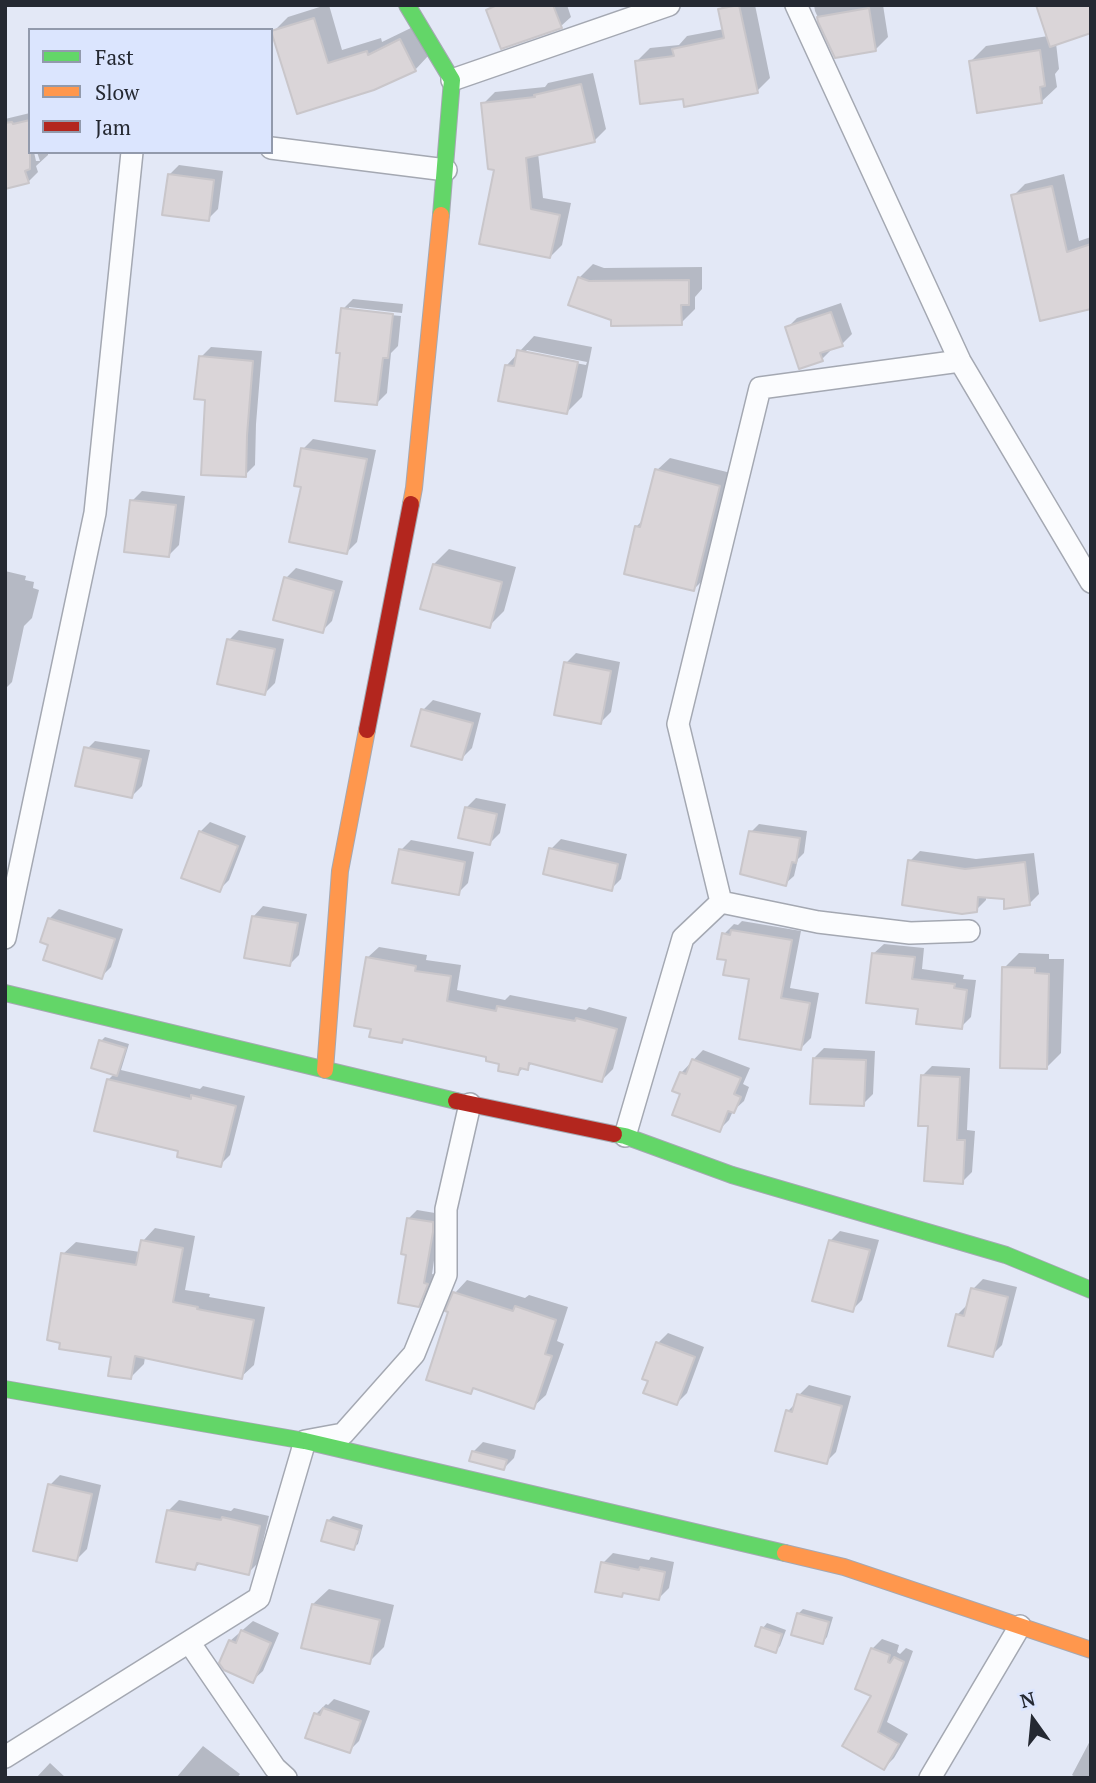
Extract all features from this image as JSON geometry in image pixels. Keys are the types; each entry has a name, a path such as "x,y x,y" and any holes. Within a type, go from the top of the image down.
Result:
{"street":[{"path":"325,1070 340,872 414,488 446,170 452,80 407,5"},
{"path":"452,80 669,5"},
{"path":"796,5 960,361 1091,582"},
{"path":"273,148 446,170"},
{"path":"5,938 94,513 132,154"},
{"path":"721,902 678,723 760,387 960,361"},
{"path":"721,902 818,922 858,927 910,933 969,931"},
{"path":"625,1136 683,939 721,902"},
{"path":"5,993 470,1104 625,1136 733,1175 1006,1255 1091,1290"},
{"path":"305,1441 343,1434 414,1354 446,1275 446,1209 470,1104"},
{"path":"5,1389 305,1441 844,1567 1091,1650"},
{"path":"5,1757 259,1598 305,1441"},
{"path":"930,1778 1020,1626"},
{"path":"189,1642 275,1768 286,1778"}],"building":[{"path":"497,5 553,5 562,28 501,49 486,10"},
{"path":"739,5 758,93 684,107 683,99 640,104 635,61 674,56 672,49 724,38 718,9"},
{"path":"1036,5 1091,5 1091,33 1050,47"},
{"path":"869,8 876,51 835,58 817,17"},
{"path":"314,18 328,63 367,51 368,55 400,39 416,71 374,90 297,114 273,30"},
{"path":"1040,50 1045,86 1040,87 1042,103 977,113 969,61"},
{"path":"581,84 595,142 526,158 531,209 560,215 550,258 479,244 494,170 488,169 481,103 535,97 534,95"},
{"path":"28,120 30,169 25,171 29,183 5,189 5,123"},
{"path":"168,174 214,180 209,221 162,215"},
{"path":"1052,186 1067,252 1091,244 1091,309 1040,321 1011,195"},
{"path":"578,277 589,281 689,280 689,305 681,305 682,325 611,326 611,320 568,305"},
{"path":"341,308 393,314 388,358 383,358 377,405 335,401"},
{"path":"831,312 843,346 820,353 823,361 799,369 785,327"},
{"path":"517,350 578,362 567,414 498,401 505,365 514,366"},
{"path":"199,356 253,361 246,477 201,475 205,400 194,399"},
{"path":"301,448 367,459 347,554 289,542 301,487 294,486"},
{"path":"655,469 720,486 694,591 624,574 635,526 640,527"},
{"path":"130,500 176,505 169,557 124,552"},
{"path":"433,564 502,582 490,628 420,609"},
{"path":"284,577 334,591 323,633 273,620"},
{"path":"227,639 275,649 265,695 217,684"},
{"path":"564,662 611,671 601,724 554,715"},
{"path":"421,709 473,723 462,760 411,746"},
{"path":"84,747 141,759 132,798 75,786"},
{"path":"465,807 497,814 490,845 458,838"},
{"path":"199,831 238,846 220,892 181,878"},
{"path":"749,831 800,838 796,863 792,862 786,886 740,874"},
{"path":"549,848 618,864 612,891 543,874"},
{"path":"399,849 465,862 459,895 392,883"},
{"path":"908,860 965,869 1025,862 1030,905 1004,909 1004,899 978,897 977,912 962,914 902,905"},
{"path":"252,916 298,923 290,966 244,958"},
{"path":"48,918 115,939 102,979 43,960 48,945 40,942"},
{"path":"731,930 792,940 781,998 810,1003 801,1050 739,1039 749,979 723,975 726,960 717,959 722,933 730,935"},
{"path":"872,953 915,957 912,979 955,984 954,988 967,990 962,1029 916,1024 918,1009 866,1003"},
{"path":"366,957 416,966 415,971 451,976 447,1001 496,1011 497,1006 575,1021 576,1018 617,1029 602,1082 529,1063 528,1070 520,1068 518,1075 498,1071 499,1064 486,1061 486,1057 403,1039 402,1043 369,1037 371,1029 354,1026"},
{"path":"1002,967 1035,968 1035,973 1049,974 1047,1069 1000,1068"},
{"path":"99,1040 126,1048 117,1076 91,1068"},
{"path":"813,1058 866,1060 864,1106 810,1104"},
{"path":"692,1059 741,1078 734,1094 741,1097 734,1113 728,1111 720,1132 672,1115 680,1094 672,1091 680,1072 686,1074"},
{"path":"921,1075 960,1077 957,1140 965,1140 963,1184 924,1181 928,1126 918,1126"},
{"path":"107,1079 191,1099 191,1095 236,1106 221,1167 177,1157 178,1151 94,1131"},
{"path":"407,1218 433,1222 424,1283 428,1284 419,1307 398,1303 406,1255 401,1254"},
{"path":"141,1240 183,1248 173,1302 254,1320 242,1379 135,1356 131,1379 108,1376 111,1357 59,1349 60,1343 47,1340 61,1253 136,1265"},
{"path":"829,1240 870,1250 853,1312 812,1301"},
{"path":"971,1288 1008,1297 993,1357 948,1346 956,1314 964,1316"},
{"path":"453,1292 513,1311 515,1306 556,1320 545,1354 552,1356 534,1409 473,1388 471,1394 426,1380"},
{"path":"656,1342 695,1357 677,1405 643,1393 648,1381 642,1379"},
{"path":"797,1394 842,1406 827,1464 775,1451 786,1410 792,1412"},
{"path":"472,1451 507,1460 504,1470 469,1461"},
{"path":"48,1484 92,1494 77,1561 33,1551"},
{"path":"167,1510 221,1520 222,1517 260,1526 249,1575 197,1563 195,1570 156,1562"},
{"path":"327,1520 360,1530 354,1550 321,1541"},
{"path":"601,1562 665,1572 659,1600 623,1593 622,1597 595,1592"},
{"path":"312,1604 380,1620 370,1664 301,1648"},
{"path":"797,1613 829,1622 823,1644 791,1635"},
{"path":"761,1627 782,1634 776,1653 755,1646"},
{"path":"241,1630 271,1643 253,1683 224,1670 219,1663 229,1640 236,1643"},
{"path":"871,1648 890,1655 890,1663 894,1657 904,1662 878,1732 899,1744 884,1770 842,1746 871,1696 855,1689"},
{"path":"323,1708 361,1721 350,1753 305,1738 314,1713 320,1715"}],"traffic: fast":[{"path":"407,5 452,80 441,215"},
{"path":"5,993 456,1101"},
{"path":"614,1134 732,1175 1006,1255 1091,1290"},
{"path":"5,1389 305,1441 785,1553"}],"traffic: slow":[{"path":"411,504 441,215"},
{"path":"325,1070 340,871 367,730"},
{"path":"785,1553 844,1567 1091,1650"}],"traffic: jam":[{"path":"367,730 411,504"},
{"path":"456,1101 614,1134"}]}
